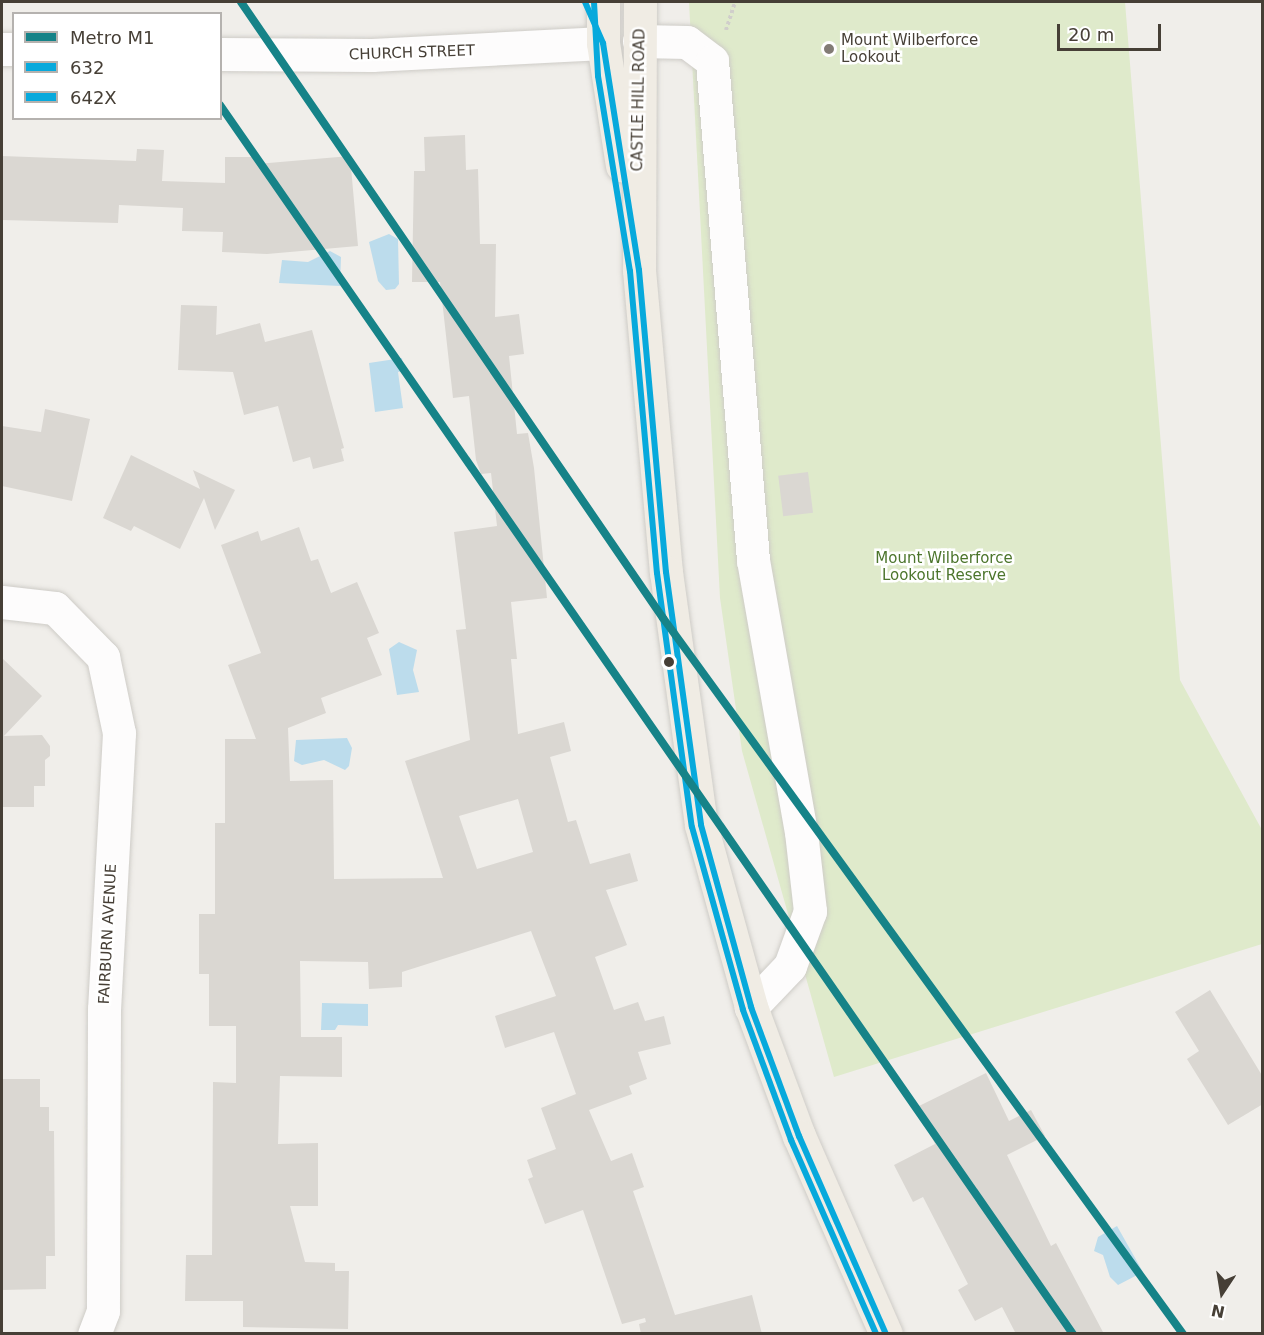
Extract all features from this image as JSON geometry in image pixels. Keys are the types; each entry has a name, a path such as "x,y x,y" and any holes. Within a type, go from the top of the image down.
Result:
{"main road":[{"path":"585,2 603,43 639,41"},
{"name":"CASTLE HILL ROAD","path":"603,2 603,43 639,270 666,572 701,825 752,1007 799,1136 886,1334"},
{"name":"CASTLE HILL ROAD","path":"639,270 640,2"}],"street":[{"path":"639,41 687,42 712,61 753,560 801,832 810,911 790,966 752,1007"},
{"name":"CHURCH STREET","path":"222,54 372,55 603,43"},
{"name":"FAIRBURN AVENUE","path":"2,602 55,608 104,657 119,733 104,1009 104,1311 94,1334"}],"green space":[{"name":"Mount Wilberforce Lookout Reserve","path":"689,2 1125,2 1180,680 1262,830 1262,944 834,1077 742,751 720,598"}],"water":[{"path":"389,234 398,239 399,284 395,289 386,290 378,281 369,242"},
{"path":"330,251 341,257 340,286 279,283 282,260 308,262"},
{"path":"402,358 404,371 398,372 403,408 375,412 369,363"},
{"path":"399,642 417,650 413,670 419,692 397,695 389,649"},
{"path":"347,738 352,748 349,766 345,770 324,760 302,765 294,761 296,740"},
{"path":"322,1003 368,1004 368,1026 338,1025 335,1030 321,1030"},
{"path":"1117,1226 1143,1272 1118,1285 1110,1277 1103,1255 1094,1251 1098,1237"}],"building":[{"path":"465,135 466,170 478,169 480,244 496,244 495,317 519,314 524,354 509,356 517,434 528,433 534,468 547,598 511,602 517,659 511,659 518,734 564,722 571,751 550,757 568,822 576,820 590,864 630,853 638,881 606,890 627,945 595,957 614,1010 638,1002 645,1021 664,1016 671,1044 638,1052 647,1079 629,1086 632,1094 589,1110 611,1161 632,1153 644,1187 633,1191 675,1315 752,1295 762,1334 641,1334 639,1324 646,1322 645,1318 622,1324 583,1210 545,1224 528,1179 533,1177 527,1160 556,1149 541,1108 576,1094 554,1032 505,1048 495,1016 556,996 531,931 402,972 402,987 369,989 368,962 300,961 301,1037 342,1037 342,1077 280,1076 278,1144 318,1143 318,1206 290,1206 305,1262 335,1263 335,1271 349,1271 348,1329 243,1327 243,1301 185,1301 186,1255 212,1255 213,1082 236,1083 236,1026 209,1026 209,974 199,974 199,914 215,914 215,823 225,823 225,739 256,739 228,665 261,653 221,545 258,531 261,541 299,527 311,561 318,559 331,593 357,582 379,633 367,638 382,675 321,698 326,713 288,728 290,781 333,780 334,879 443,878 405,761 470,740 456,630 466,629 454,532 497,526 491,473 481,474 476,460 469,396 453,398 440,282 412,282 414,171 425,171 424,137","holes":["518,799 533,852 477,869 459,816"]},
{"path":"137,149 164,150 162,181 225,183 225,157 258,157 257,164 350,156 358,246 267,254 222,252 223,232 182,231 183,208 119,205 118,223 2,220 2,156 136,161"},
{"path":"181,305 217,306 216,335 260,323 265,342 312,330 344,448 341,449 344,461 313,469 310,457 293,462 278,406 244,415 233,372 178,370"},
{"path":"45,409 90,419 72,501 2,486 2,426 41,432"},
{"path":"131,455 200,489 193,470 235,490 215,530 204,498 180,549 134,526 131,531 103,518"},
{"path":"808,472 813,513 783,516 778,476"},
{"path":"2,658 42,696 4,736 42,735 50,746 50,756 45,760 45,786 34,786 34,807 2,807"},
{"path":"1210,990 1263,1077 1263,1104 1228,1125 1187,1059 1199,1051 1175,1012"},
{"path":"986,1073 1009,1121 1031,1110 1045,1136 1007,1155 1051,1246 1056,1243 1104,1334 1016,1334 1002,1307 975,1321 958,1290 968,1284 923,1197 913,1202 894,1165 935,1144 917,1107"},
{"path":"2,1079 40,1079 40,1107 49,1107 49,1131 54,1131 55,1256 46,1256 46,1289 2,1290"}],"metro line":[{"name":"M1","path":"241,2 663,618 1183,1334"},
{"name":"M1","path":"222,108 1073,1334"}],"transit line":[{"name":"632","path":"585,2 603,43 639,270 666,572 701,825 751,1007 799,1136 886,1334"},
{"name":"642X","path":"594,2 598,76 630,271 657,573 692,827 743,1010 791,1140 876,1334"}],"place":[{"name":"Mount Wilberforce Lookout","path":"829,49"}]}
